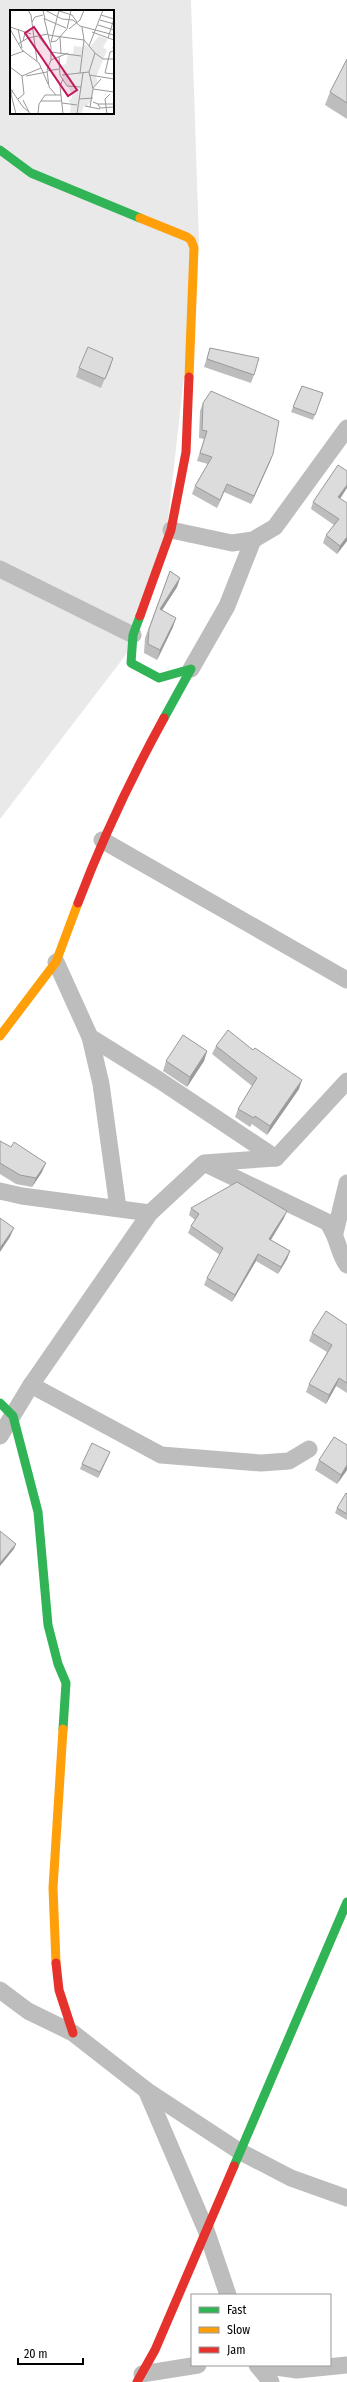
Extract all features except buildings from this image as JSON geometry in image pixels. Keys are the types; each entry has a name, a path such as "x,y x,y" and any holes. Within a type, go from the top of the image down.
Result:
{"street":[{"path":"0,150 31,173 191,240 194,248 186,452 171,530 133,635 131,663 159,678 191,668"},
{"path":"171,530 232,543 253,540 275,527 347,428"},
{"path":"0,1036 56,962 102,840 131,779 191,668 227,606 253,540"},
{"path":"0,569 133,635"},
{"path":"102,840 347,980"},
{"path":"56,962 90,1037 101,1084 118,1208"},
{"path":"90,1037 159,1080 276,1158"},
{"path":"0,1436 31,1386 150,1213 204,1163 276,1158 347,1081"},
{"path":"204,1163 327,1222 336,1233"},
{"path":"347,1184 336,1233 342,1259 347,1265"},
{"path":"0,1191 22,1196 150,1213"},
{"path":"31,1386 161,1456 261,1463 289,1461 309,1449"},
{"path":"0,1403 13,1416 40,1524 45,1598 52,1650 56,1664 66,1683 53,1888 54,1948 59,1990 73,2033"},
{"path":"140,2378 155,2350 347,1902"},
{"path":"0,1990 28,2011 73,2033 146,2090 239,2151 291,2178 347,2198"},
{"path":"146,2090 206,2230 228,2294"},
{"path":"269,2366 297,2370 347,2365"},
{"path":"140,2378 194,2366"},
{"path":"258,2366 271,2382"}],"shaded area":[{"path":"0,0 191,0 199,242 166,538 128,652 0,819"}],"traffic: fast":[{"path":"0,150 31,173 140,218"},
{"path":"140,616 133,635 131,663 159,678 191,669 164,718"},
{"path":"0,1403 13,1416 38,1512 48,1625 58,1664 66,1683 63,1729"},
{"path":"234,2166 347,1902"}],"traffic: slow":[{"path":"140,218 187,237 191,240 194,248 189,377"},
{"path":"0,1036 56,962 78,903"},
{"path":"56,1963 53,1888 63,1729"}],"traffic: jam":[{"path":"140,616 171,530 186,452 189,377"},
{"path":"78,903 97,855 118,809 164,718"},
{"path":"56,1963 59,1990 73,2033"},
{"path":"137,2382 155,2350 234,2166"}]}
